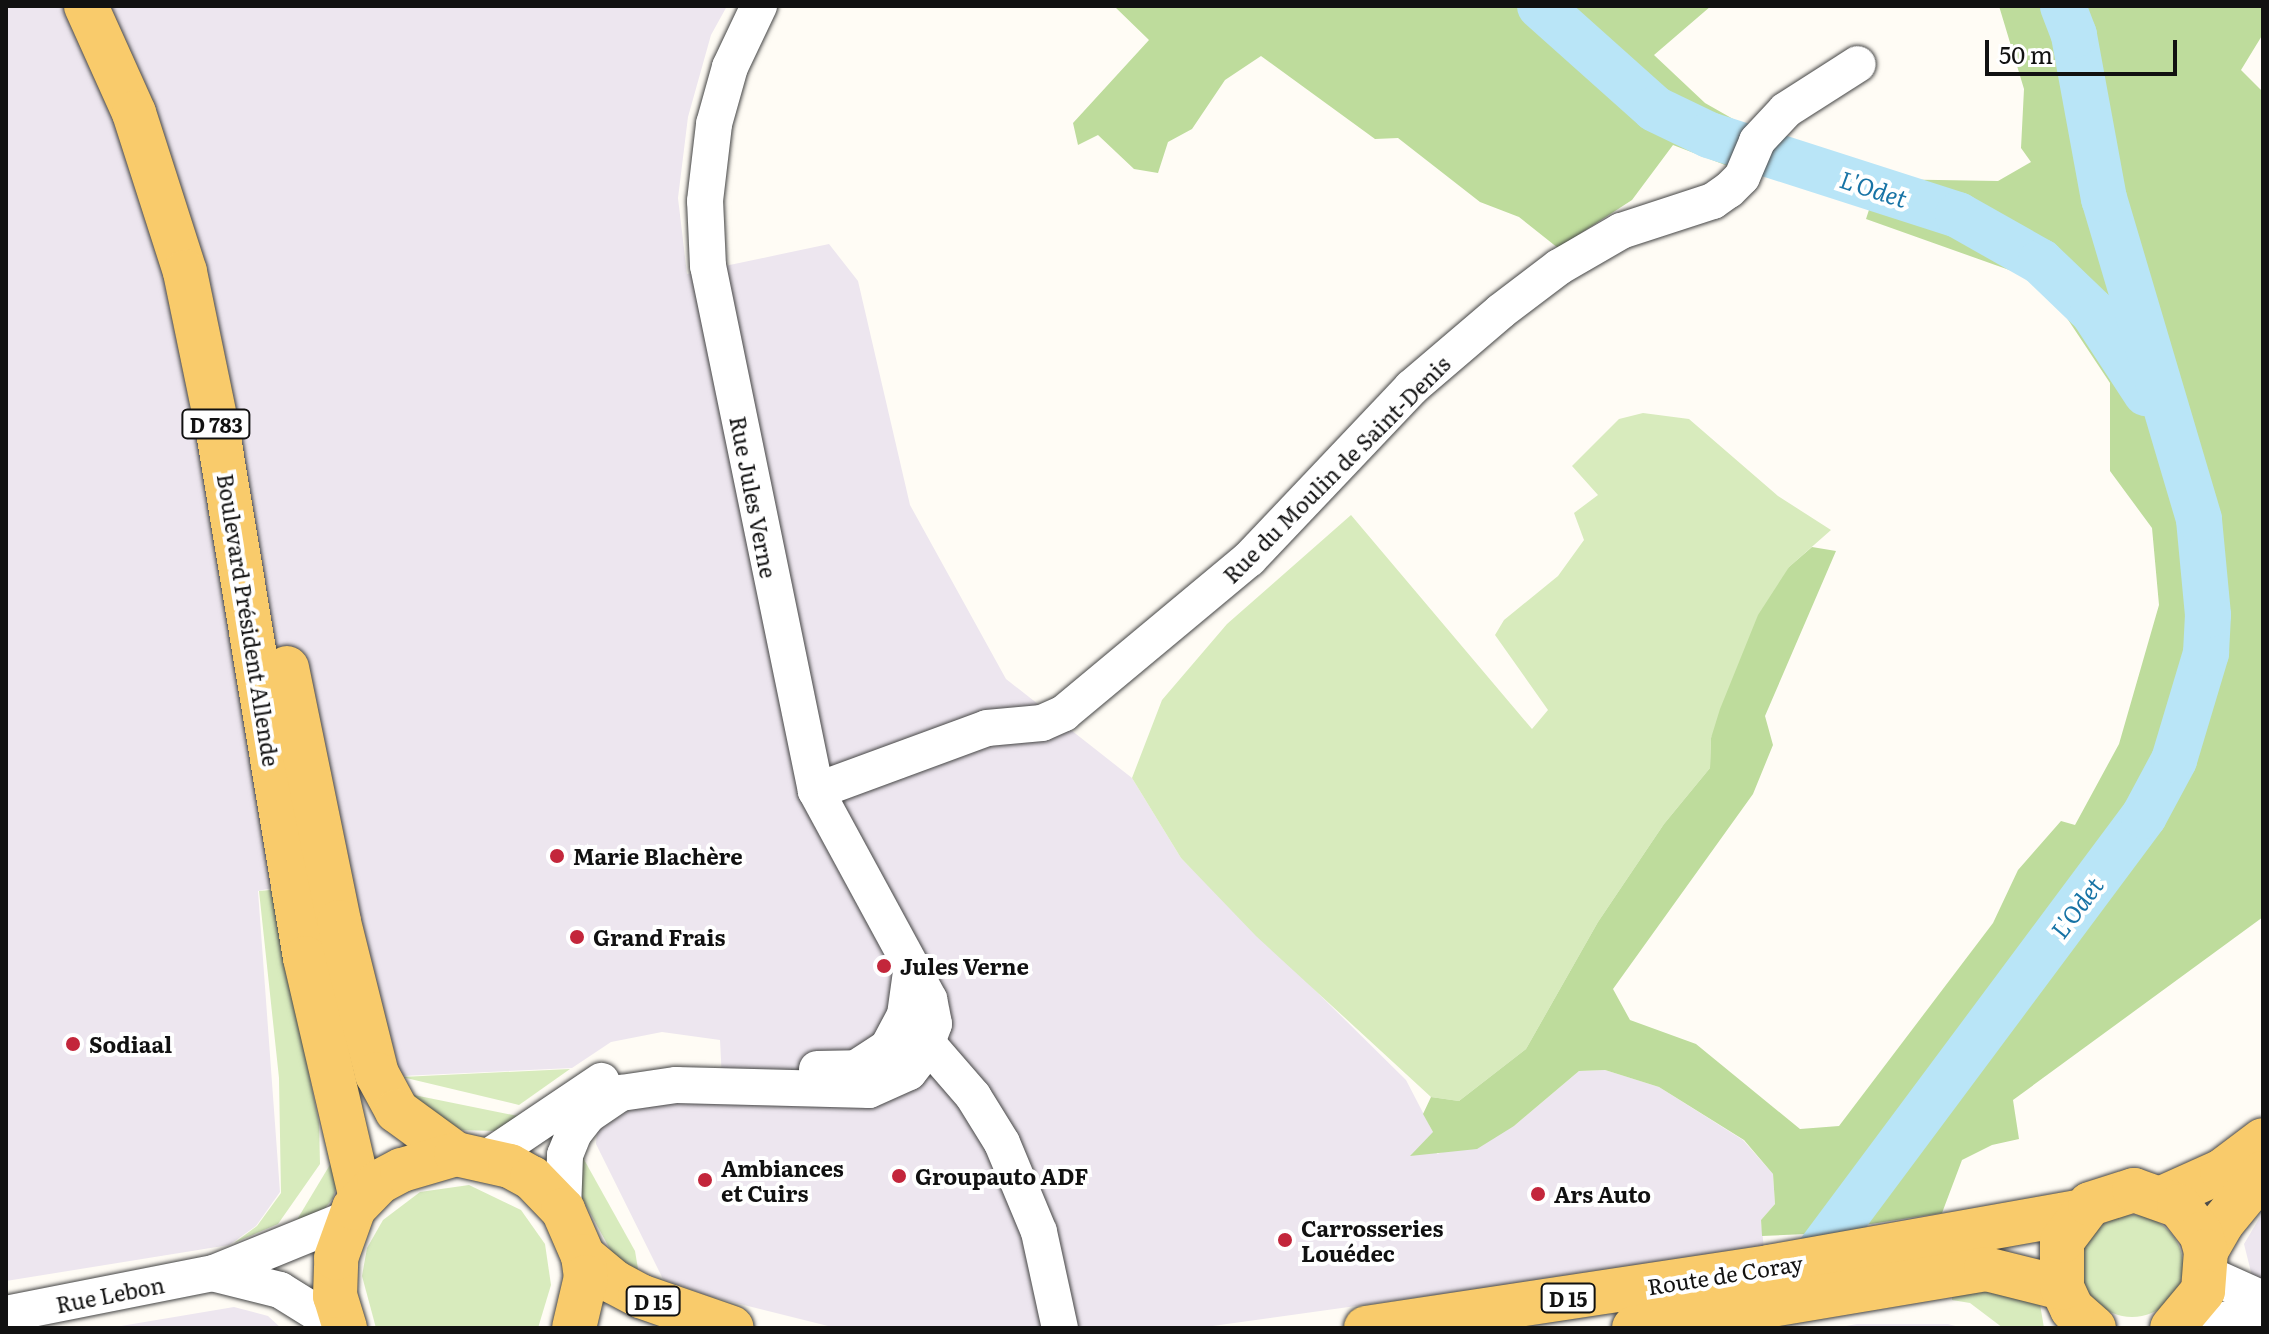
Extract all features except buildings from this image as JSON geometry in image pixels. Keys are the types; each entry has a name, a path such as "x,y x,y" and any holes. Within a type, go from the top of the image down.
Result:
{"main road":[{"name":"Boulevard Président Allende","path":"86,6 134,113 185,272 219,440 305,958 355,1208"},
{"name":"Boulevard Président Allende","path":"118,6 180,152 216,281 293,702 368,1044 397,1111 471,1156 532,1178 563,1210"},
{"path":"2206,1263 2192,1219 2164,1197 2222,1171 2263,1140"},
{"path":"343,1328 335,1296 336,1258 355,1208 402,1170 471,1156"},
{"path":"2178,1324 2222,1223 2263,1173"},
{"name":"Route de Coray","path":"1366,1328 1858,1252 2082,1211 2119,1192 2164,1197"},
{"path":"563,1210 583,1256 582,1309 574,1328"},
{"path":"2082,1211 2062,1241 2062,1288 2089,1327"},
{"name":"D 15","path":"583,1256 614,1282 640,1296 732,1328"},
{"name":"Route de Coray","path":"1634,1328 1986,1269 2016,1273 2062,1288"}],"street":[{"name":"Rue Jules Verne","path":"759,6 730,67 714,124 705,201 706,249 816,791 911,972 929,999 923,1028 973,1096 1028,1201 1039,1232 1048,1292 1060,1328"},
{"name":"Rue du Moulin de Saint-Denis","path":"816,791 987,728 1042,723 1064,713 1249,559 1411,388 1531,287 1621,231 1713,201 1742,177 1755,149 1786,110 1858,64"},
{"path":"563,1210 569,1143 597,1107 621,1093 733,1076 856,1068 923,1028"},
{"path":"471,1156 627,1070 660,1064 733,1076"},
{"name":"Rue Lebon","path":"6,1314 214,1273 355,1208"},
{"path":"2206,1263 2263,1299"},
{"name":"Rue Lebon","path":"214,1273 280,1290 343,1328"},
{"path":"1033,1328 1048,1292"},
{"path":"2178,1324 2217,1322 2263,1309"}],"shaded area":[{"path":"6,6 727,6 711,35 688,117 678,198 687,274 829,244 858,281 910,505 1006,679 1132,778 1181,858 1406,1080 1433,1132 1437,1154 1514,1126 1579,1071 1605,1070 1659,1087 1743,1140 1773,1174 1775,1204 1761,1220 1764,1249 1198,1328 836,1328 708,1296 663,1279 596,1144 597,1131 648,1097 723,1100 720,1040 662,1032 611,1042 572,1068 401,1076 346,873 258,891 280,1192 256,1226 229,1245 6,1281"},
{"path":"2263,1212 2263,1328 2247,1328 2253,1280 2244,1244"},
{"path":"234,1307 268,1316 281,1328 109,1328"},
{"path":"1857,1324 1948,1324 1963,1328 1835,1328"}],"green space":[{"path":"1114,6 1711,6 1654,55 1705,103 1756,132 1733,168 1673,145 1632,200 1558,248 1519,217 1480,202 1398,138 1375,139 1261,56 1225,80 1192,129 1168,142 1158,173 1134,169 1098,135 1078,145 1073,123 1149,40"},
{"path":"1999,6 2263,6 2263,34 2241,70 2263,92 2263,917 2013,1100 2019,1139 1992,1145 1962,1160 1942,1213 1806,1234 1762,1236 1761,1220 1775,1204 1773,1174 1744,1140 1659,1087 1605,1070 1579,1071 1514,1126 1477,1149 1410,1156 1433,1132 1423,1114 1431,1097 1459,1101 1526,1049 1598,922 1664,824 1710,768 1711,738 1720,709 1758,615 1789,567 1812,547 1836,551 1765,716 1773,745 1753,794 1613,989 1630,1020 1696,1044 1800,1129 1839,1126 1993,923 2018,870 2061,821 2075,825 2119,744 2159,605 2152,528 2110,471 2110,383 2043,282 1866,219 1879,179 1998,181 2031,162 2021,148 2024,89"},
{"path":"1643,413 1689,419 1778,496 1831,530 1789,567 1711,738 1710,768 1664,824 1598,922 1526,1049 1459,1101 1431,1097 1256,936 1181,858 1132,778 1162,700 1227,624 1351,515 1532,729 1548,710 1495,635 1504,620 1558,576 1584,540 1574,513 1598,495 1572,466 1619,419"},
{"path":"271,890 319,1123 320,1164 278,1224 234,1243 257,1226 281,1193 279,1078 259,891"},
{"path":"570,1069 519,1105 402,1077"},
{"path":"409,1094 518,1116 501,1131 451,1130"},
{"path":"577,1147 635,1251 639,1275 617,1262 576,1187"},
{"path":"334,1158 338,1182 333,1198 316,1220 292,1228"},
{"path":"469,1185 521,1210 545,1244 551,1285 538,1328 376,1328 362,1276 367,1248 383,1220 420,1192"},
{"path":"2132,1215 2152,1219 2168,1230 2179,1246 2183,1266 2179,1286 2168,1302 2152,1313 2132,1317 2112,1313 2096,1302 2085,1286 2081,1266 2085,1246 2096,1230 2112,1219"},
{"path":"1992,1287 2040,1304 2044,1328 2003,1328 1970,1303 1952,1300 1952,1289"}],"waterway":[{"name":"L'Odet","path":"1540,6 1655,109 1709,135 1958,215 2041,262 2093,312 2146,393"},
{"name":"L'Odet","path":"1796,1283 2144,816 2174,760 2206,653 2208,615 2199,519 2104,199 2074,35 2063,6"}],"place":[{"name":"Marie Blachère","path":"557,856"},
{"name":"Grand Frais","path":"577,937"},
{"name":"Jules Verne","path":"884,966"},
{"name":"Sodiaal","path":"73,1044"},
{"name":"Groupauto ADF","path":"899,1176"},
{"name":"Ambiances et Cuirs","path":"705,1180"},
{"name":"Ars Auto","path":"1538,1194"},
{"name":"Carrosseries Louédec","path":"1285,1240"}]}
